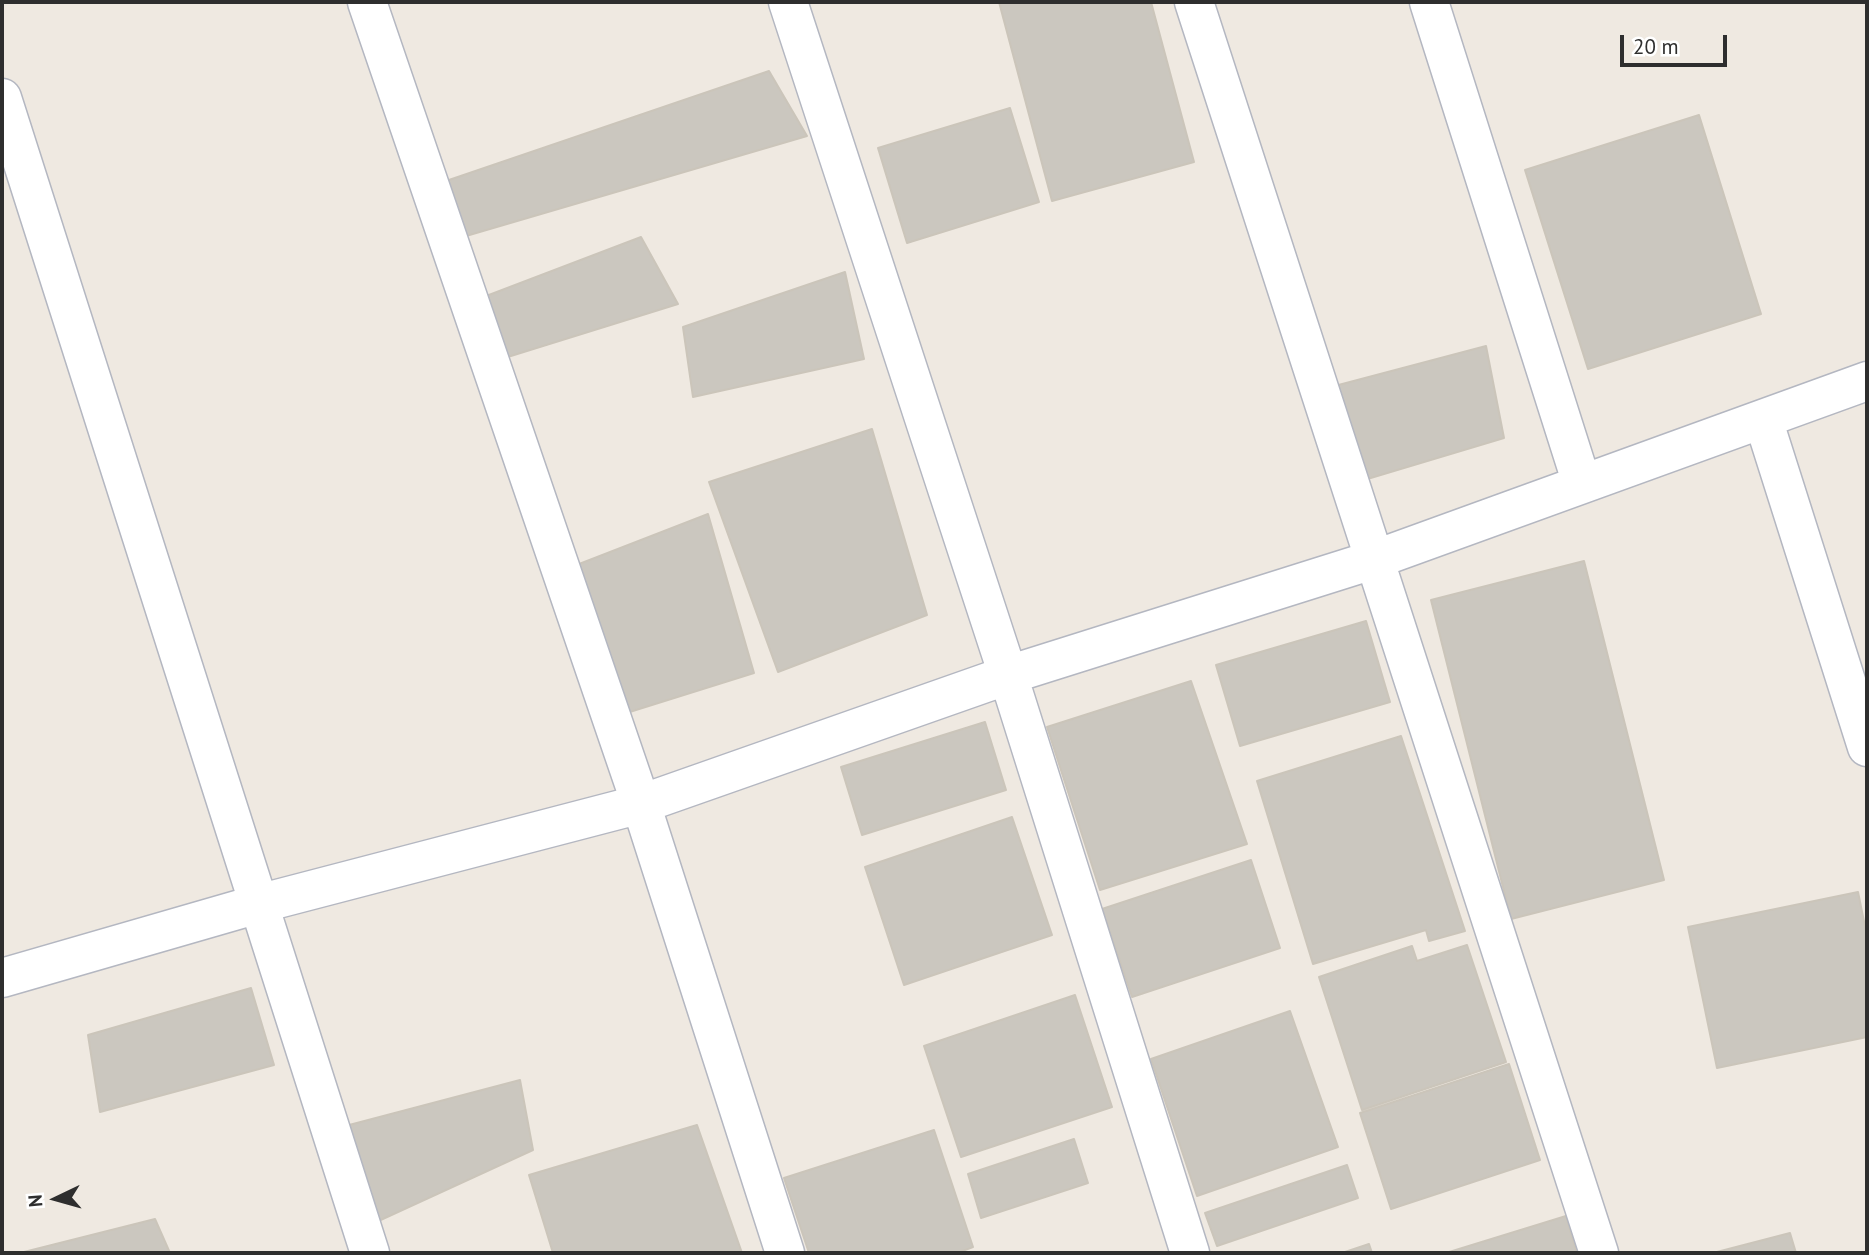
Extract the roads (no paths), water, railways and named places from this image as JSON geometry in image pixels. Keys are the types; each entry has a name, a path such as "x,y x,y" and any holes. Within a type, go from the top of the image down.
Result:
{"street":[{"path":"367,2 641,804 785,1253"},
{"path":"788,2 1008,675 1190,1253"},
{"path":"1194,2 1598,1253"},
{"path":"1429,2 1582,484"},
{"path":"2,98 370,1253"},
{"path":"2,978 258,904 641,804 1008,675 1376,559 1867,381"},
{"path":"1763,419 1867,747"}]}
